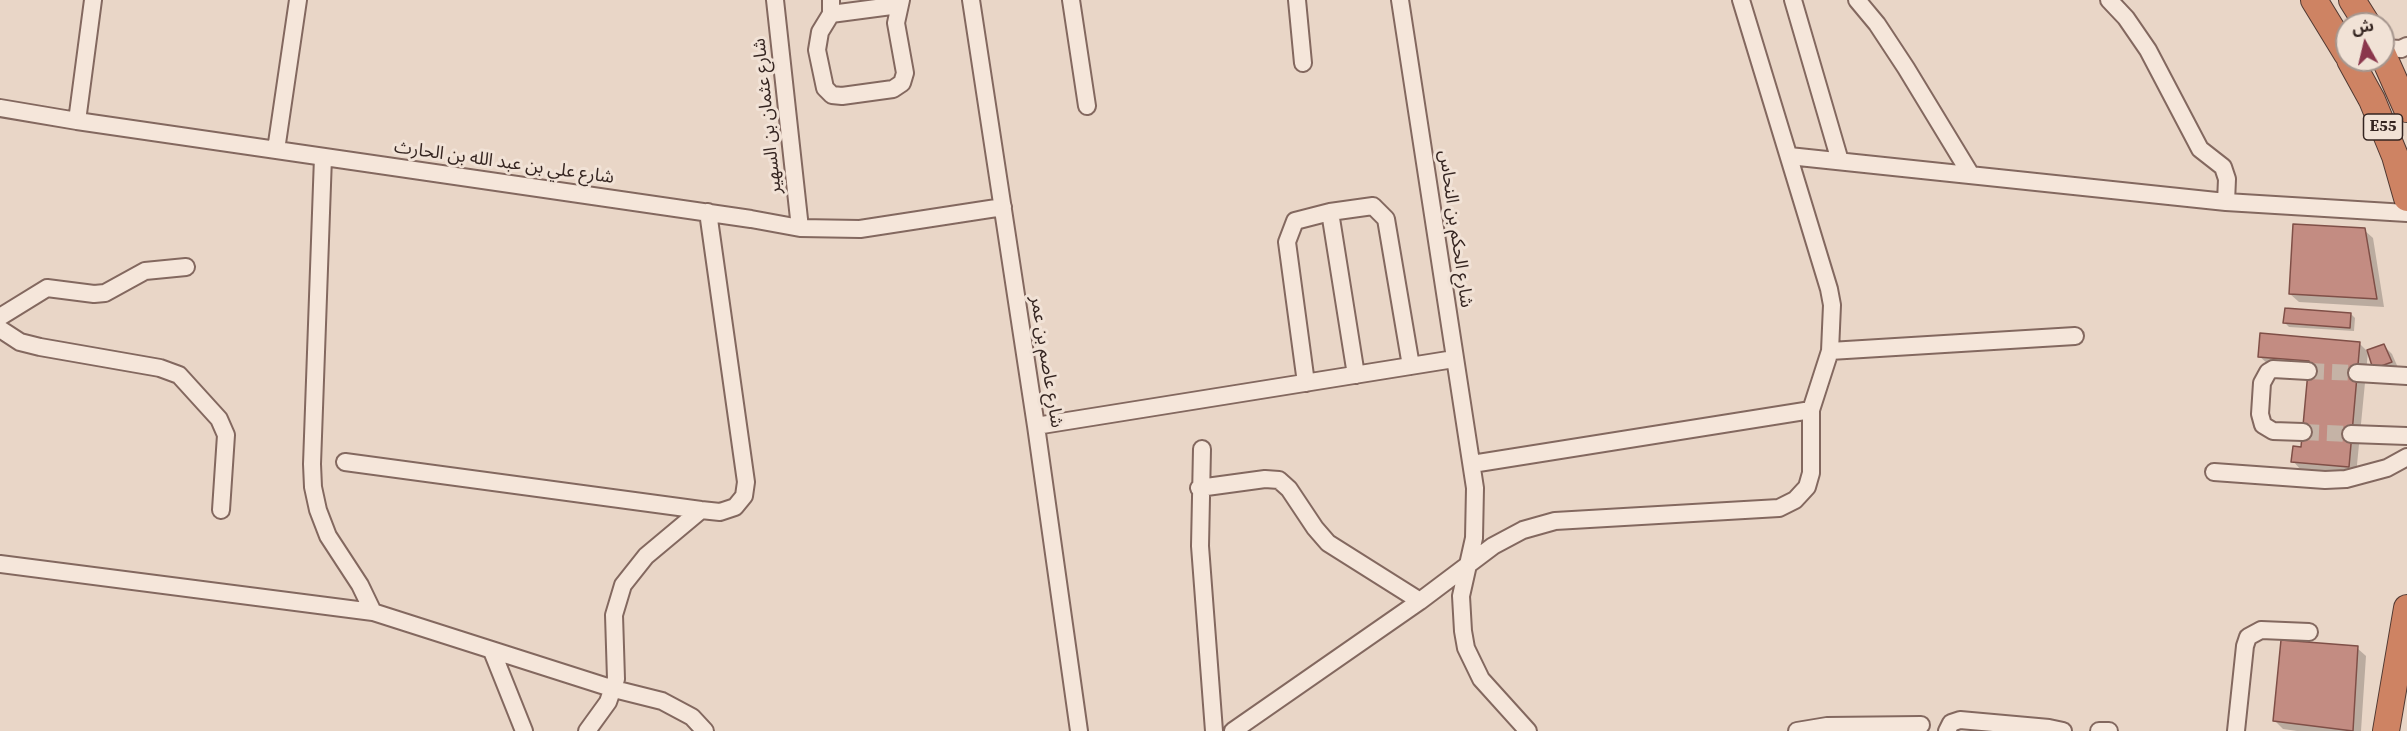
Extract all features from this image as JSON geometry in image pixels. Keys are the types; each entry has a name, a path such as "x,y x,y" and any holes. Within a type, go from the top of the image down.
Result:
{"highway":[{"path":"2314,0 2335,34"},
{"name":"E55","path":"2357,72 2372,100 2395,156 2407,198"},
{"name":"E55","path":"2393,72 2405,92"},
{"path":"2383,726 2407,608"}],"street":[{"path":"76,121 93,0"},
{"path":"276,150 298,0"},
{"name":"شارع عثمان بن السهير","path":"775,0 800,228"},
{"name":"شارع عاصم بن عمر","path":"971,0 1036,426 1079,731"},
{"path":"1071,0 1087,106"},
{"path":"1297,0 1303,63"},
{"name":"شارع الحكم بن النحاس","path":"1400,0 1472,464 1476,513 1474,538 1461,596 1466,648 1481,679 1528,731"},
{"path":"1233,731 1420,601 1468,564 1507,537 1523,530 1556,521 1779,508 1802,494 1811,480 1811,410 1830,351 1833,322 1829,289 1741,0"},
{"path":"1793,0 1840,161"},
{"path":"1857,0 1877,24 1906,68 1971,175"},
{"path":"2109,0 2126,18 2148,50 2200,149 2223,167 2227,179 2226,202"},
{"path":"900,3 896,23 905,73 902,83 893,89 842,96 832,95 825,88 817,50 820,32 831,7 900,3"},
{"name":"شارع علي بن عبد الله بن الحارث","path":"0,108 76,121 708,212 800,228 860,229 1003,207"},
{"path":"323,156 312,464 314,487 318,510 328,536 360,585 373,612"},
{"path":"1789,156 2226,202 2407,213"},
{"path":"1306,383 1287,242 1295,221 1330,212 1373,206 1386,219 1411,366"},
{"path":"345,462 700,510 720,512 728,510 741,501 747,490 708,212"},
{"path":"1330,212 1356,375"},
{"path":"0,316 47,288 94,294 105,293 145,271 186,267"},
{"path":"0,329 15,339 30,344 160,368 179,375 219,419 226,435 221,510"},
{"path":"1830,351 2075,336"},
{"path":"1036,426 1454,359"},
{"path":"2302,432 2273,431 2263,425 2260,414 2262,383 2268,372 2273,369 2308,371"},
{"path":"2357,373 2407,376"},
{"path":"1472,464 1811,410"},
{"path":"2351,434 2407,436"},
{"path":"1202,449 1199,488 1200,546 1214,731"},
{"path":"2214,472 2325,480 2346,479 2377,472 2407,457"},
{"path":"1199,488 1265,479 1279,480 1289,489 1328,543 1420,601"},
{"path":"587,731 614,689 617,671 614,615 623,585 646,556 700,510"},
{"path":"0,564 373,612 614,689 675,706 692,717 705,731"},
{"path":"2236,731 2245,646 2248,637 2261,630 2309,632"},
{"path":"492,651 524,731"},
{"path":"1947,731 1951,723 1959,720 2063,731"},
{"path":"1797,731 1921,725"},
{"path":"2100,731 2109,731"}],"building":[{"path":"2293,224 2365,228 2377,299 2289,294"},
{"path":"2285,308 2351,313 2350,328 2283,323"},
{"path":"2260,333 2360,342 2349,467 2291,462 2293,446 2301,447 2309,361 2258,357"},
{"path":"2384,344 2392,362 2373,369 2367,350"},
{"path":"2281,640 2358,646 2353,731 2273,721"}],"tunnel":[{"path":"2308,371 2357,373"},
{"path":"2303,432 2351,434"}]}
